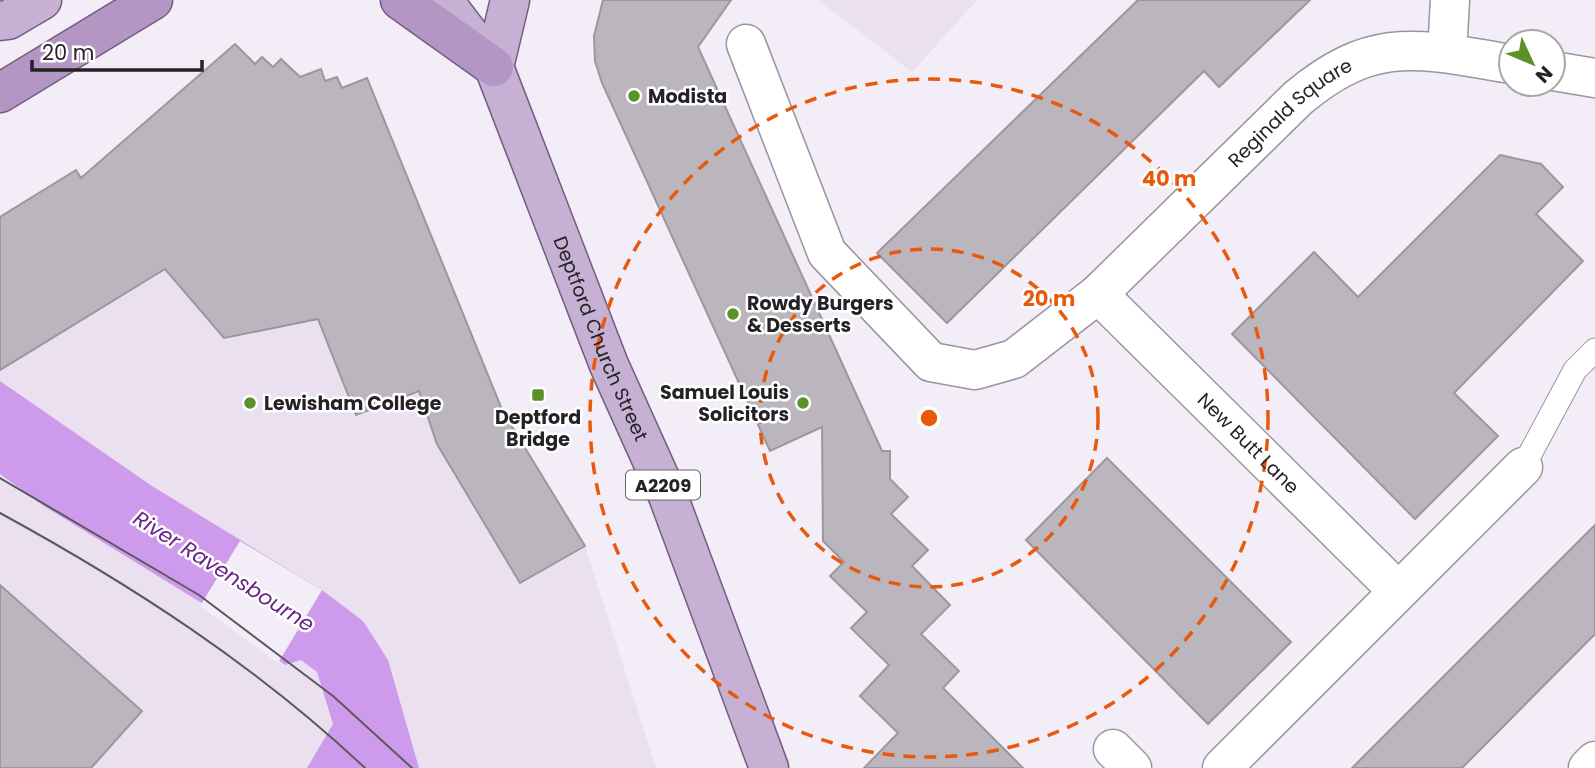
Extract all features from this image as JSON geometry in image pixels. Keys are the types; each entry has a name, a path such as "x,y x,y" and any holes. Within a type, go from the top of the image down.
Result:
{"highway":[{"path":"0,93 153,0"},
{"path":"400,0 494,67"}],"main road":[{"path":"0,21 8,20 42,0"},
{"name":"Deptford Church Street","path":"443,0 494,67 609,365 668,496 769,768"},
{"path":"494,67 510,0"}],"street":[{"path":"1447,53 1450,0"},
{"name":"Reginald Square","path":"746,44 827,253 931,362 975,370 1014,359 1098,294 1325,75 1359,58 1397,49 1447,53 1497,62"},
{"path":"1567,73 1595,78"},
{"name":"New Butt Lane","path":"1098,294 1398,591"},
{"path":"1222,768 1523,467"},
{"path":"1588,768 1595,761"}],"lane":[{"path":"1523,467 1575,370 1595,350"}],"shaded area":[{"path":"818,0 977,0 912,72"},
{"name":"Lewisham College","path":"235,44 255,64 262,57 273,67 281,59 294,71 306,75 321,69 325,80 337,77 342,88 367,78 503,412 585,546 656,768 0,768 0,217 76,170 84,182 121,158 115,148"}],"water":[{"name":"River Ravensbourne","path":"0,381 152,486 322,590 363,621 388,660 419,768 307,768 333,724 317,672 301,660 285,665 200,602 44,506 0,474"}],"pier":[{"path":"240,541 322,590 278,663 200,606"}],"building":[{"path":"603,0 731,0 698,47 882,451 890,451 890,479 908,497 891,514 928,550 912,566 950,605 921,634 959,671 943,688 1023,768 864,768 898,733 860,696 889,665 851,628 867,612 830,576 844,562 823,541 822,427 770,451 602,83 595,61 594,36"},
{"path":"1138,0 1310,0 1219,87 1204,71 947,323 877,253"},
{"path":"235,44 255,64 262,57 273,67 281,59 300,77 321,69 325,81 337,77 342,88 367,78 503,412 585,546 520,583 437,444 419,391 356,415 318,319 224,338 165,269 0,370 0,217 76,170 81,178"},
{"path":"1500,155 1541,164 1563,187 1536,214 1583,261 1454,393 1498,436 1415,519 1232,334 1314,252 1358,297"},
{"path":"1107,458 1291,642 1208,724 1026,540"},
{"path":"1595,525 1595,634 1462,768 1352,768"},
{"path":"0,585 142,711 91,768 0,768"}],"tram line":[{"path":"0,478 199,595 333,696 412,768"},
{"path":"0,513 97,568 191,629 281,695 365,768"}],"place":[{"name":"Modista","path":"634,96"},
{"name":"Rowdy Burgers & Desserts","path":"733,314"},
{"name":"Deptford Bridge","path":"538,395"},
{"name":"Lewisham College","path":"250,403"},
{"name":"Samuel Louis Solicitors","path":"803,403"}]}
